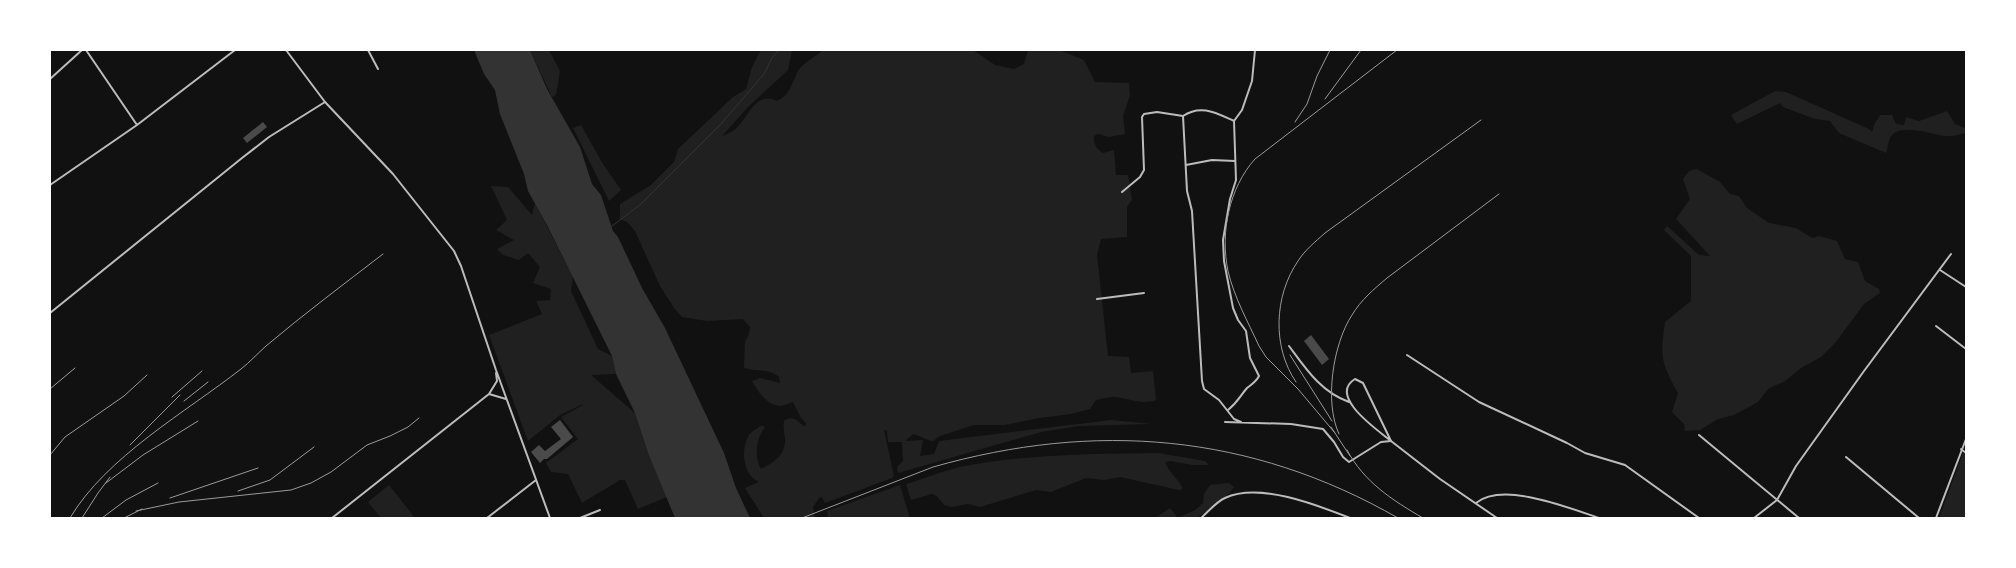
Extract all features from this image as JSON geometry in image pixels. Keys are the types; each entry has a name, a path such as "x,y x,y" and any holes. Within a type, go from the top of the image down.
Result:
{"street":[{"path":"50,79 82,50"},
{"path":"86,50 137,124"},
{"path":"50,185 137,124 235,50"},
{"path":"286,50 325,102 393,174 454,251 550,518"},
{"path":"368,50 378,69"},
{"path":"1228,410 1239,401 1259,376 1250,358 1246,331 1238,320 1233,308 1224,261 1223,240 1228,208 1236,180 1234,121 1242,110 1252,81 1255,50"},
{"path":"50,313 269,137 325,102"},
{"path":"1122,192 1140,177 1144,170 1142,118 1144,114 1156,112 1183,116 1191,111 1200,109 1209,110 1234,121"},
{"path":"1183,116 1187,191 1192,210 1202,381 1204,389 1219,400 1234,419 1241,422"},
{"path":"1186,166 1212,160 1236,161"},
{"path":"1754,518 1777,500 1796,466 1950,254"},
{"path":"1940,270 1966,287"},
{"path":"1097,299 1144,293"},
{"path":"1936,326 1966,349"},
{"path":"1289,346 1313,378 1332,395 1349,402 1374,428 1440,479 1497,518"},
{"path":"1407,355 1479,402 1568,443 1585,453 1625,465 1699,518"},
{"path":"332,518 489,394 497,381 496,370"},
{"path":"1349,402 1347,396 1351,382 1355,379 1360,380 1392,441"},
{"path":"489,394 507,399"},
{"path":"1225,422 1291,424 1322,429 1349,462 1381,442 1392,441"},
{"path":"1699,435 1799,518"},
{"path":"1936,518 1966,439"},
{"path":"1962,449 1966,453"},
{"path":"1846,457 1918,518"},
{"path":"487,518 536,480"},
{"path":"1201,518 1225,498 1250,492 1314,503 1350,518"},
{"path":"1476,503 1488,496 1518,496 1546,501 1599,518"},
{"path":"580,518 600,510"}],"shaded area":[{"path":"474,50 530,50 547,89 580,147 592,184 601,195 613,231 618,237 642,288 665,328 724,453 736,488 750,518 675,518 648,453 635,413 616,374 612,356 528,191 524,174 500,114 495,90 484,74"},
{"path":"530,50 549,50 560,71 556,95 552,97"},
{"path":"761,50 792,50 788,70 748,107 722,136 732,132 757,103 762,100 777,101 781,99 790,89 799,70 821,52 820,50 973,50 995,65 1014,69 1024,64 1028,50 1059,50 1084,60 1095,82 1129,83 1130,95 1123,116 1125,134 1109,137 1098,134 1094,136 1096,146 1103,153 1114,150 1116,175 1128,175 1132,200 1127,207 1127,237 1101,239 1097,255 1108,356 1129,357 1131,373 1153,371 1156,400 1141,402 1109,397 1096,400 1090,409 1071,414 1005,425 974,425 940,436 933,441 913,434 905,441 923,440 920,456 934,454 939,441 1111,420 1152,424 1079,426 1041,432 898,473 897,467 903,461 902,442 888,442 887,431 884,430 894,476 892,478 825,503 822,497 819,498 813,507 815,518 764,518 745,488 759,482 749,474 746,468 744,454 746,441 749,435 762,425 765,428 760,436 757,447 757,459 761,469 775,461 784,449 784,421 789,418 795,419 805,427 806,423 801,418 793,402 783,406 775,405 763,397 754,385 752,381 760,378 780,383 779,377 771,372 744,368 745,342 750,327 743,319 707,321 682,317 660,286 635,231 627,222 620,219 620,204 651,185 674,162 678,149 733,97 746,89 752,67"},
{"path":"1775,91 1786,92 1872,132 1880,115 1892,115 1896,124 1904,125 1906,117 1919,121 1947,111 1955,124 1965,128 1966,133 1949,136 1916,130 1900,130 1890,138 1886,153 1839,133 1830,121 1815,119 1783,107 1780,103 1737,124 1731,115"},
{"path":"581,125 603,164 621,190 609,201 573,128"},
{"path":"1697,169 1720,182 1730,194 1739,196 1747,208 1769,223 1796,228 1812,238 1819,236 1837,241 1845,259 1858,262 1865,281 1879,289 1880,293 1864,304 1836,342 1821,357 1801,368 1785,381 1768,389 1758,402 1734,415 1718,419 1700,430 1685,431 1684,424 1672,412 1678,393 1668,374 1662,352 1665,322 1691,301 1691,256 1664,230 1667,226 1699,255 1710,256 1676,219 1690,199 1683,179 1689,171"},
{"path":"491,186 508,187 532,215 535,203 573,277 571,291 598,349 612,356 616,374 591,375 635,413 648,453 667,497 638,509 625,480 620,480 582,503 568,474 551,472 546,463 578,439 561,417 583,404 560,415 528,441 489,335 542,314 536,301 550,300 551,289 533,283 540,267 528,253 519,260 503,255 497,249 514,240 496,230 507,220"},
{"path":"1158,453 1205,461 1209,465 1165,462 1183,489 1179,490 1120,477 1104,480 1086,478 1051,492 1036,490 980,507 968,504 951,507 944,505 937,496 932,494 911,500 906,484 960,467 1010,459"},
{"path":"1963,453 1966,456 1966,518 1939,518"},
{"path":"1229,483 1234,487 1225,498 1197,518 1178,518 1195,510 1203,503 1204,494 1210,485"},
{"path":"389,485 415,518 381,518 368,502"},
{"path":"900,485 910,518 826,518 828,516 827,511"},
{"path":"1170,508 1178,518 1155,518"}],"building":[{"path":"263,122 267,127 247,143 243,138"},
{"path":"1311,335 1329,359 1322,365 1304,341"},
{"path":"560,420 573,437 540,463 531,452 539,445 545,451 561,439 551,427"}],"waterway":[{"path":"612,226 641,204 720,125 764,74 772,58 779,50"}],"railway":[{"path":"1295,122 1307,104 1317,76 1330,50"},
{"path":"1325,99 1361,50"},
{"path":"1335,433 1298,389 1266,357 1259,346 1234,290 1228,271 1225,242 1226,227 1233,197 1239,183 1255,159 1397,50"},
{"path":"1296,382 1288,368 1283,353 1279,322 1280,305 1284,290 1290,275 1301,257 1325,233 1481,120"},
{"path":"1339,434 1334,421 1332,406 1333,373 1345,327 1356,310 1368,295 1387,278 1499,194"},
{"path":"70,518 85,496 125,455 241,369 295,322 383,254"},
{"path":"1290,355 1332,421"},
{"path":"50,389 75,368"},
{"path":"172,397 202,371"},
{"path":"50,455 65,437 124,396 147,375"},
{"path":"184,401 208,382"},
{"path":"130,445 180,395"},
{"path":"136,511 179,502 291,490 311,483 331,472 367,445 408,427 419,418"},
{"path":"106,483 143,455 198,421"},
{"path":"1331,427 1350,456"},
{"path":"802,518 933,467 993,452 1053,444 1112,441 1171,443 1229,452 1286,468 1342,490 1398,518"},
{"path":"238,491 270,480 314,447"},
{"path":"1347,450 1370,481 1400,504 1423,518"},
{"path":"170,498 258,468"},
{"path":"82,518 110,477"},
{"path":"102,518 126,500 158,483"},
{"path":"124,518 142,509"}]}
